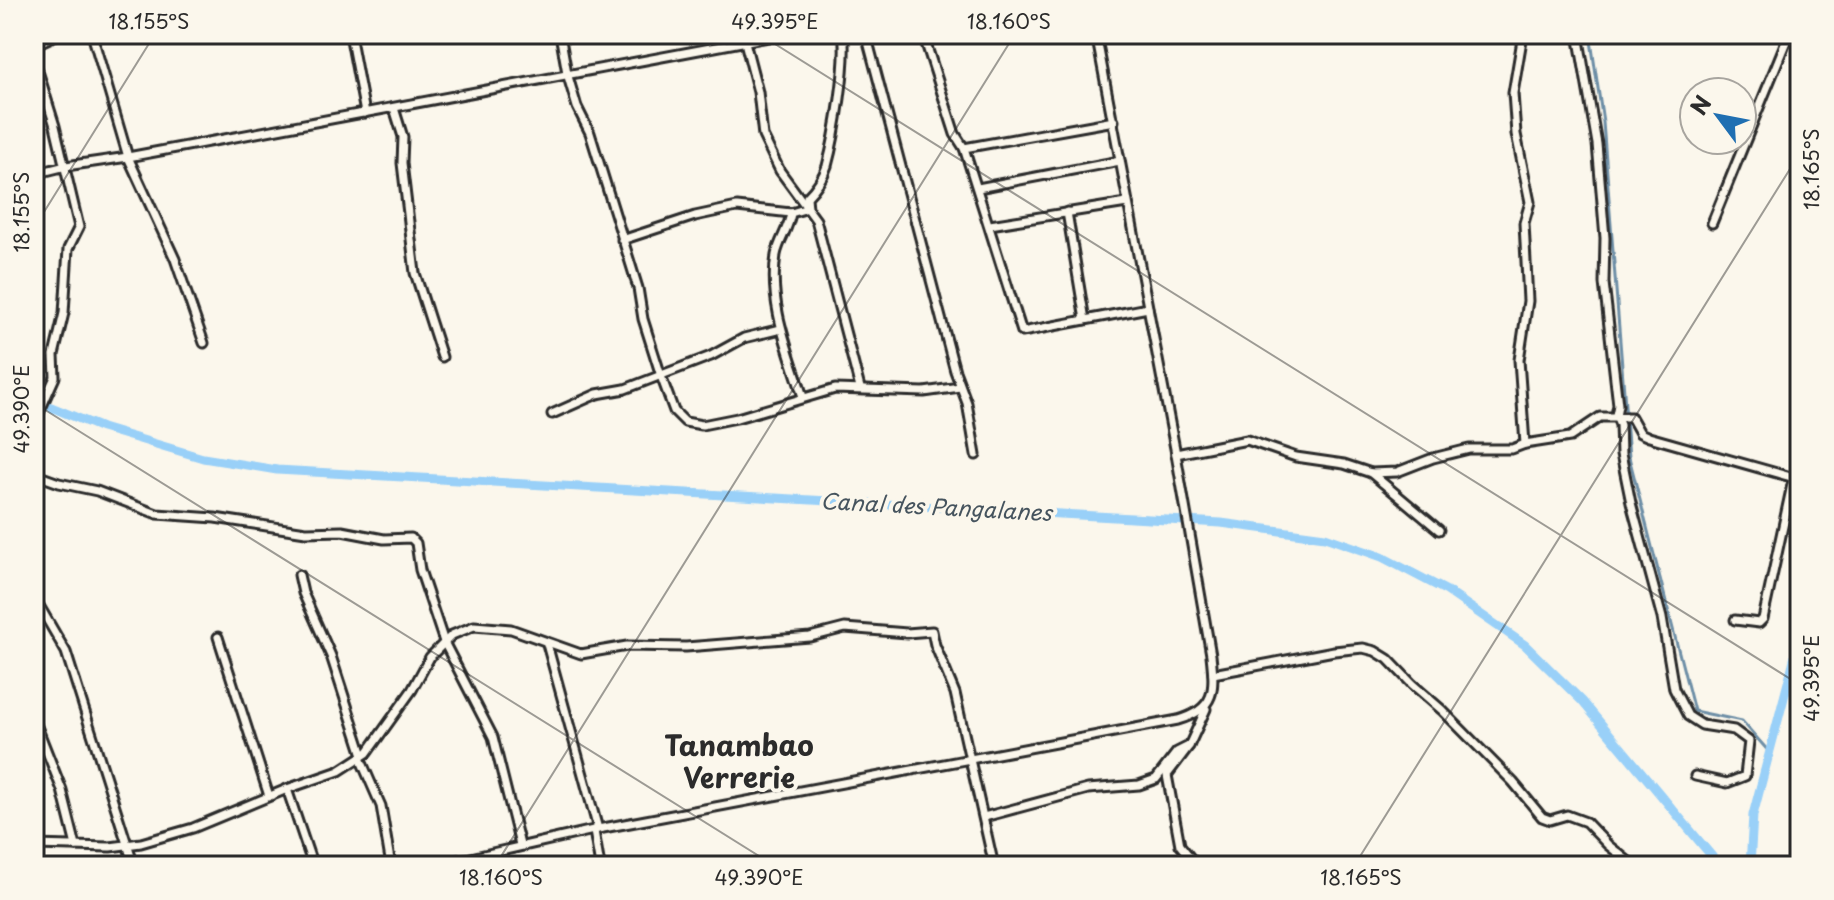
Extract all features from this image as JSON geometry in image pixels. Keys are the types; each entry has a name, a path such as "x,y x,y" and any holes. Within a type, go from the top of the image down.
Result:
{"street":[{"path":"34,45 58,34"},
{"path":"92,34 128,157 175,259 204,343"},
{"path":"350,34 365,113"},
{"path":"560,34 577,107 590,133 661,376 674,411 685,422 702,425 737,418 835,389 924,392 960,387"},
{"path":"34,174 785,34"},
{"path":"808,208 807,197 817,188 826,167 846,55 843,34"},
{"path":"866,34 960,387 967,403 976,455"},
{"path":"923,34 955,134 964,148 978,188 1022,332 1148,308"},
{"path":"1096,34 1185,500 1213,674 1210,700 1189,746 1167,775 1180,845 1197,866"},
{"path":"1523,34 1513,93 1516,134 1530,202 1524,223 1528,301 1519,360 1525,444"},
{"path":"1578,34 1597,144 1605,238 1604,283 1620,415 1621,454 1662,618 1674,689 1688,716 1702,725 1734,730 1749,741 1745,776 1727,783 1695,776"},
{"path":"1712,223 1789,34"},
{"path":"745,42 758,92 763,136 780,171 816,220 860,388"},
{"path":"34,58 66,166 79,227 68,249 64,313 54,355 55,377 34,424"},
{"path":"394,108 403,137 402,163 415,273 442,357"},
{"path":"964,148 1114,121"},
{"path":"978,188 1120,161"},
{"path":"990,225 1127,203"},
{"path":"622,240 695,216 737,207 791,213 808,208"},
{"path":"1067,212 1085,320"},
{"path":"791,213 776,251 774,278 781,329 803,397"},
{"path":"552,414 597,394 625,389 661,376 711,356 744,338 781,329"},
{"path":"1176,454 1247,440 1296,457 1344,464 1371,473 1397,472 1469,449 1512,449 1570,437 1600,417 1631,417 1640,433 1649,437 1793,480 1763,619 1759,623 1735,620"},
{"path":"1371,473 1439,530"},
{"path":"34,474 97,491 157,514 215,518 306,532 342,531 384,539 411,538 416,543 420,570 444,642 493,737 520,845"},
{"path":"299,575 303,593 335,669 381,806 391,866"},
{"path":"34,597 66,652 134,866"},
{"path":"34,845 141,843 193,828 339,771 362,756 412,690 430,657 452,635 474,626 511,629 581,654 627,646 686,647 810,637 845,628 907,633 932,631 955,693 994,866"},
{"path":"218,637 269,796"},
{"path":"547,644 596,830 600,866"},
{"path":"1213,674 1334,651 1363,648 1375,651 1388,659 1442,710 1513,782 1542,817 1550,820 1567,815 1586,822 1634,866"},
{"path":"418,866 1178,720 1202,711 1210,700"},
{"path":"34,719 62,790 76,846"},
{"path":"984,817 1088,789 1139,785 1156,779 1177,752 1189,746"},
{"path":"287,789 313,866"}],"waterway":[{"path":"1590,34 1603,122 1629,457 1694,711 1742,721 1770,753"},
{"name":"Canal des Pangalanes","path":"34,400 102,428 203,458 277,470 1221,523 1325,537 1382,557 1447,591 1525,645 1582,701 1720,866"},
{"name":"Canal des Pangalanes","path":"1750,866 1753,815 1800,637"}],"district":[{"name":"Tanambao Verrerie","path":"739,762"}]}
